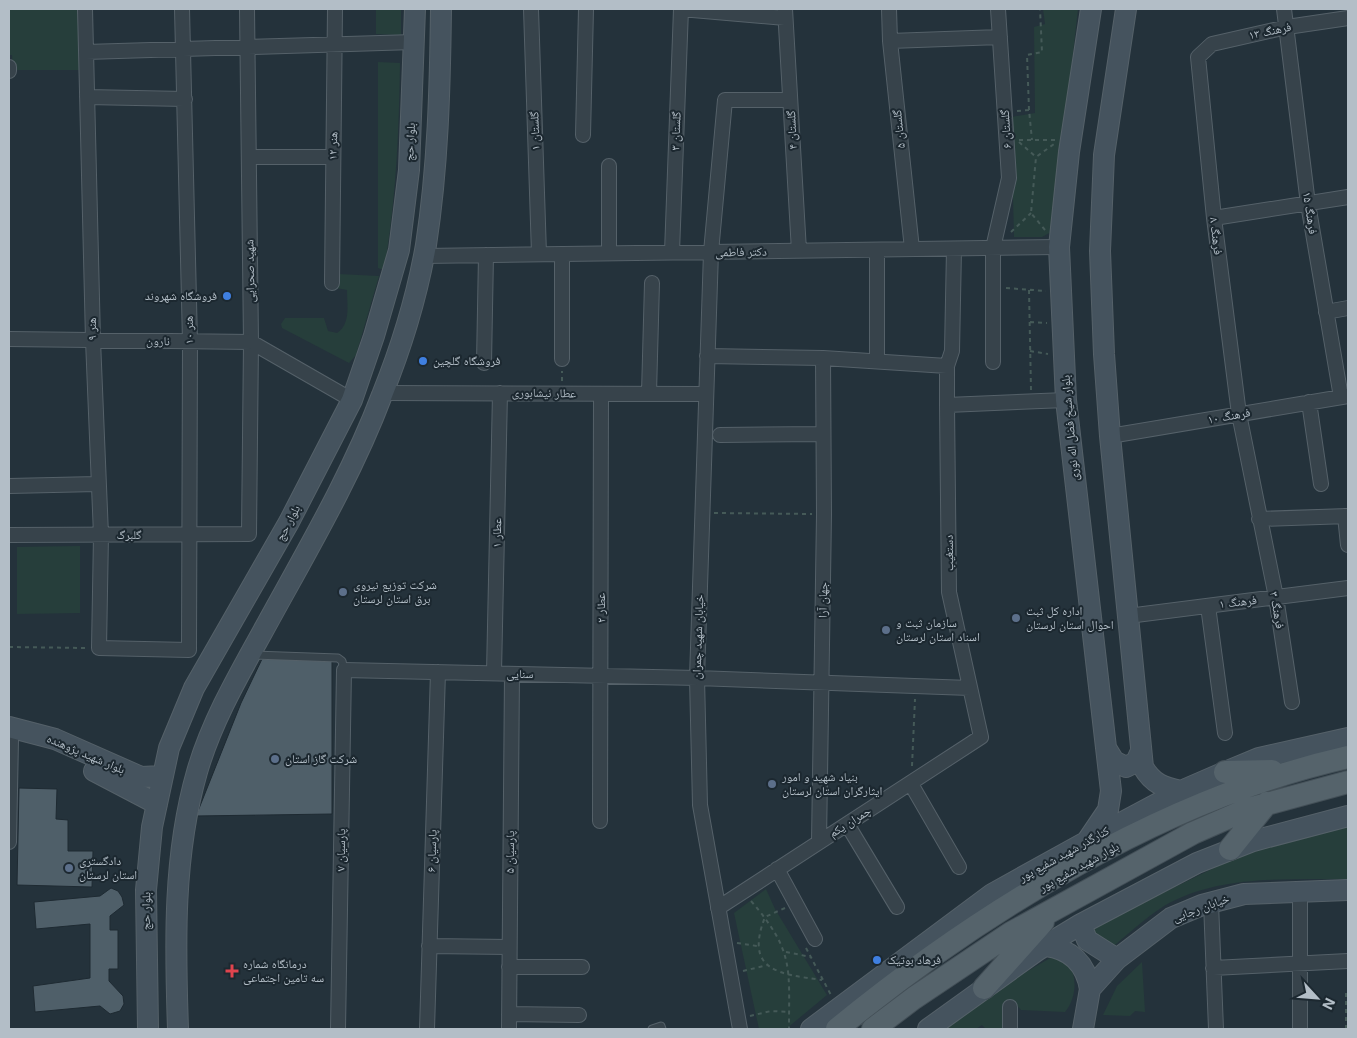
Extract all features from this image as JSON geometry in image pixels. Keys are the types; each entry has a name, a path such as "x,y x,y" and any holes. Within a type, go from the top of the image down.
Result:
{"main road":[{"name":"بلوار حج","path":"148,1029 146,890 152,827 169,748 194,688 273,551 352,400 374,336 399,250 409,170 415,9"},
{"path":"178,1029 176,916 184,828 197,772 215,724 367,436 401,343 424,256 433,192 440,86 441,9"},
{"name":"بلوار شیخ فضل اله نوری","path":"1087,841 1108,810 1111,791 1066,400 1059,247 1069,152 1091,9"},
{"path":"1126,9 1104,155 1101,232 1104,354 1110,436 1143,767 1150,780 1161,786 1181,791"},
{"path":"273,551 282,564 290,566 299,564"},
{"path":"247,596 256,595 264,598 274,610"},
{"name":"بلوار شهید پژوهنده","path":"10,735 55,739 141,777 163,776"},
{"name":"بلوار شهید پژوهنده","path":"10,735 72,760 157,804"},
{"name":"کنارگذر شهید شفیع پور","path":"810,1029 992,894 1087,841 1181,791 1259,758 1348,738"},
{"path":"1106,748 1114,761 1126,767 1136,762 1141,751"},
{"name":"بلوار شهید شفیع پور","path":"837,1029 896,981 997,913 1089,859 1182,814 1253,784 1348,757"},
{"path":"1225,772 1295,771"},
{"name":"بلوار شهید شفیع پور","path":"873,1029 914,998 1011,933 1192,833 1267,803 1348,782"},
{"path":"1230,849 1267,803"},
{"path":"928,1029 984,988 1081,924 1198,863 1230,849 1348,816"},
{"name":"خیابان رجایی","path":"1090,989 1117,959 1171,918 1211,903 1244,894 1348,890"},
{"path":"984,988 1056,908"},
{"path":"1081,924 1087,940 1117,959"},
{"path":"1046,946 1064,950 1084,966 1090,989 1083,1029"}],"street":[{"name":"هنر ۹","path":"85,9 97,484 100,535 99,648"},
{"name":"هنر ۱۰","path":"99,648 189,650 190,342 182,9"},
{"name":"شهید صحرایی","path":"247,9 251,342 250,534"},
{"name":"هنر ۱۲","path":"332,283 335,9"},
{"name":"گلستان ۱","path":"531,9 539,254"},
{"path":"583,135 586,9"},
{"path":"681,9 786,14"},
{"name":"گلستان ۳","path":"672,252 681,9"},
{"name":"گلستان ۵","path":"889,9 890,41 912,249"},
{"name":"گلستان ۶","path":"993,362 994,248 1009,178 998,9"},
{"name":"فرهنگ ۱۵","path":"1284,9 1308,204 1326,312 1345,396"},
{"name":"گلستان ۴","path":"786,14 799,251"},
{"name":"فرهنگ ۱۳","path":"1198,57 1212,44 1287,27 1348,18"},
{"path":"890,41 1000,37"},
{"path":"86,52 414,42"},
{"name":"فرهنگ ۸","path":"1198,57 1214,218 1239,414 1259,520"},
{"path":"87,97 184,99"},
{"name":"خیابان شهید چمران","path":"741,1026 700,805 696,678 711,252 725,100 790,100"},
{"path":"249,157 333,157"},
{"path":"609,166 609,253"},
{"path":"1214,218 1348,197"},
{"name":"دکتر فاطمی","path":"424,256 1059,247"},
{"name":"دستغیب","path":"954,249 952,351 947,366 949,592 981,737"},
{"path":"877,250 877,360"},
{"path":"562,254 562,359"},
{"path":"484,363 486,255"},
{"path":"649,393 652,282"},
{"path":"1326,312 1348,308"},
{"name":"نارون","path":"9,340 251,342 352,400"},
{"path":"707,356 877,360 947,366"},
{"name":"جهان آرا","path":"819,842 824,514 823,358"},
{"name":"عطار نیشابوری","path":"384,393 705,394"},
{"name":"عطار ۱","path":"494,674 500,393"},
{"name":"عطار ۲","path":"600,821 601,394"},
{"name":"فرهنگ ۱۰","path":"1110,436 1345,396"},
{"path":"947,405 1066,400"},
{"path":"1309,402 1321,484"},
{"path":"720,435 823,434"},
{"path":"9,486 97,484"},
{"path":"1259,520 1346,516 1348,545"},
{"name":"فرهنگ ۳","path":"1259,520 1276,597 1292,702"},
{"name":"گلبرگ","path":"9,535 250,534"},
{"name":"فرهنگ ۱","path":"1128,616 1348,588"},
{"path":"1208,606 1225,733"},
{"name":"سنایی","path":"344,670 696,678 970,688"},
{"name":"پارسیان ۷","path":"338,1029 344,670"},
{"name":"پارسیان ۶","path":"427,1029 438,672"},
{"name":"پارسیان ۵","path":"509,1029 512,674"},
{"path":"9,842 10,735"},
{"name":"چمران یکم","path":"718,908 981,737"},
{"path":"911,784 959,867"},
{"path":"847,824 897,907"},
{"path":"777,869 815,940"},
{"path":"1300,891 1300,1029"},
{"path":"1211,903 1216,1029"},
{"path":"429,946 509,947"},
{"path":"1213,968 1348,962"},
{"path":"509,967 582,967"},
{"path":"1010,1007 1010,1029"},
{"path":"509,1014 578,1015"}],"lane":[{"path":"250,655 338,658 342,661 344,670"},
{"path":"652,1029 661,1026 662,1029"}],"path":[{"path":"1032,140 1027,54 1042,52 1040,9"},
{"path":"1004,111 1030,110"},
{"path":"994,248 1031,213 1036,157 1060,140 1016,140 1036,157"},
{"path":"1031,213 1059,247"},
{"path":"993,287 1061,292"},
{"path":"1029,290 1032,401"},
{"path":"562,359 562,394"},
{"path":"702,513 824,514"},
{"path":"9,648 99,648"},
{"path":"911,784 916,686"},
{"path":"744,891 766,917 785,952 789,975 789,1029"},
{"path":"784,908 766,917 757,946 763,959 768,965 789,975 823,980"},
{"path":"724,941 757,946"},
{"path":"785,952 811,957"},
{"path":"730,974 768,965"},
{"path":"1346,1029 1346,990 1348,990"},
{"path":"741,1026 771,1011 789,1012"}],"green space":[{"path":"9,9 80,9 89,70 13,70 12,55 9,55"},
{"path":"376,9 401,9 401,35 376,34"},
{"path":"1043,9 1078,9 1053,231 1042,237 1014,237 1011,117 1035,113 1034,27 1045,24"},
{"path":"378,62 400,63 396,167 384,270 378,268"},
{"path":"338,274 379,276 356,355 349,363 282,328 281,324 285,318 324,318 328,331 337,333 344,325 347,314 347,290 336,288"},
{"path":"80,546 80,613 17,614 17,547"},
{"path":"1348,824 1348,879 1254,881 1207,888 1164,906 1110,949 1100,944 1091,928 1220,865 1274,844"},
{"path":"766,889 775,909 827,995 786,1029 759,1029 734,913"},
{"path":"1052,957 1061,959 1068,964 1074,979 1073,997 1065,1012 1021,1010 1015,1003 1007,1029 986,1029 982,1025 976,1029 939,1029 1000,987"},
{"path":"1142,962 1145,1012 1135,1011 1130,1016 1103,1015 1117,986"}],"building":[{"name":"شرکت گاز استان","path":"262,659 332,660 332,814 196,816 241,703"},
{"path":"19,788 57,789 56,819 68,820 68,851 93,851 92,887 17,885"},
{"path":"111,888 118,891 124,905 110,916 110,930 118,930 118,969 109,969 109,981 123,996 124,1004 120,1011 110,1014 100,1006 35,1012 33,986 90,978 90,924 36,929 34,902 100,896"}],"place":[{"name":"فروشگاه شهروند","path":"227,296"},
{"name":"فروشگاه گلچین","path":"423,361"},
{"name":"شرکت توزیع نیروی برق استان لرستان","path":"343,592"},
{"name":"اداره کل ثبت احوال استان لرستان","path":"1016,618"},
{"name":"سازمان ثبت و اسناد استان لرستان","path":"886,630"},
{"name":"شرکت گاز استان","path":"275,759"},
{"name":"بنیاد شهید و امور ایثارگران استان لرستان","path":"772,784"},
{"name":"دادگستری استان لرستان","path":"69,868"},
{"name":"فرهاد بوتیک","path":"877,960"},
{"name":"درمانگاه شماره سه تامین اجتماعی","path":"232,971"}]}
